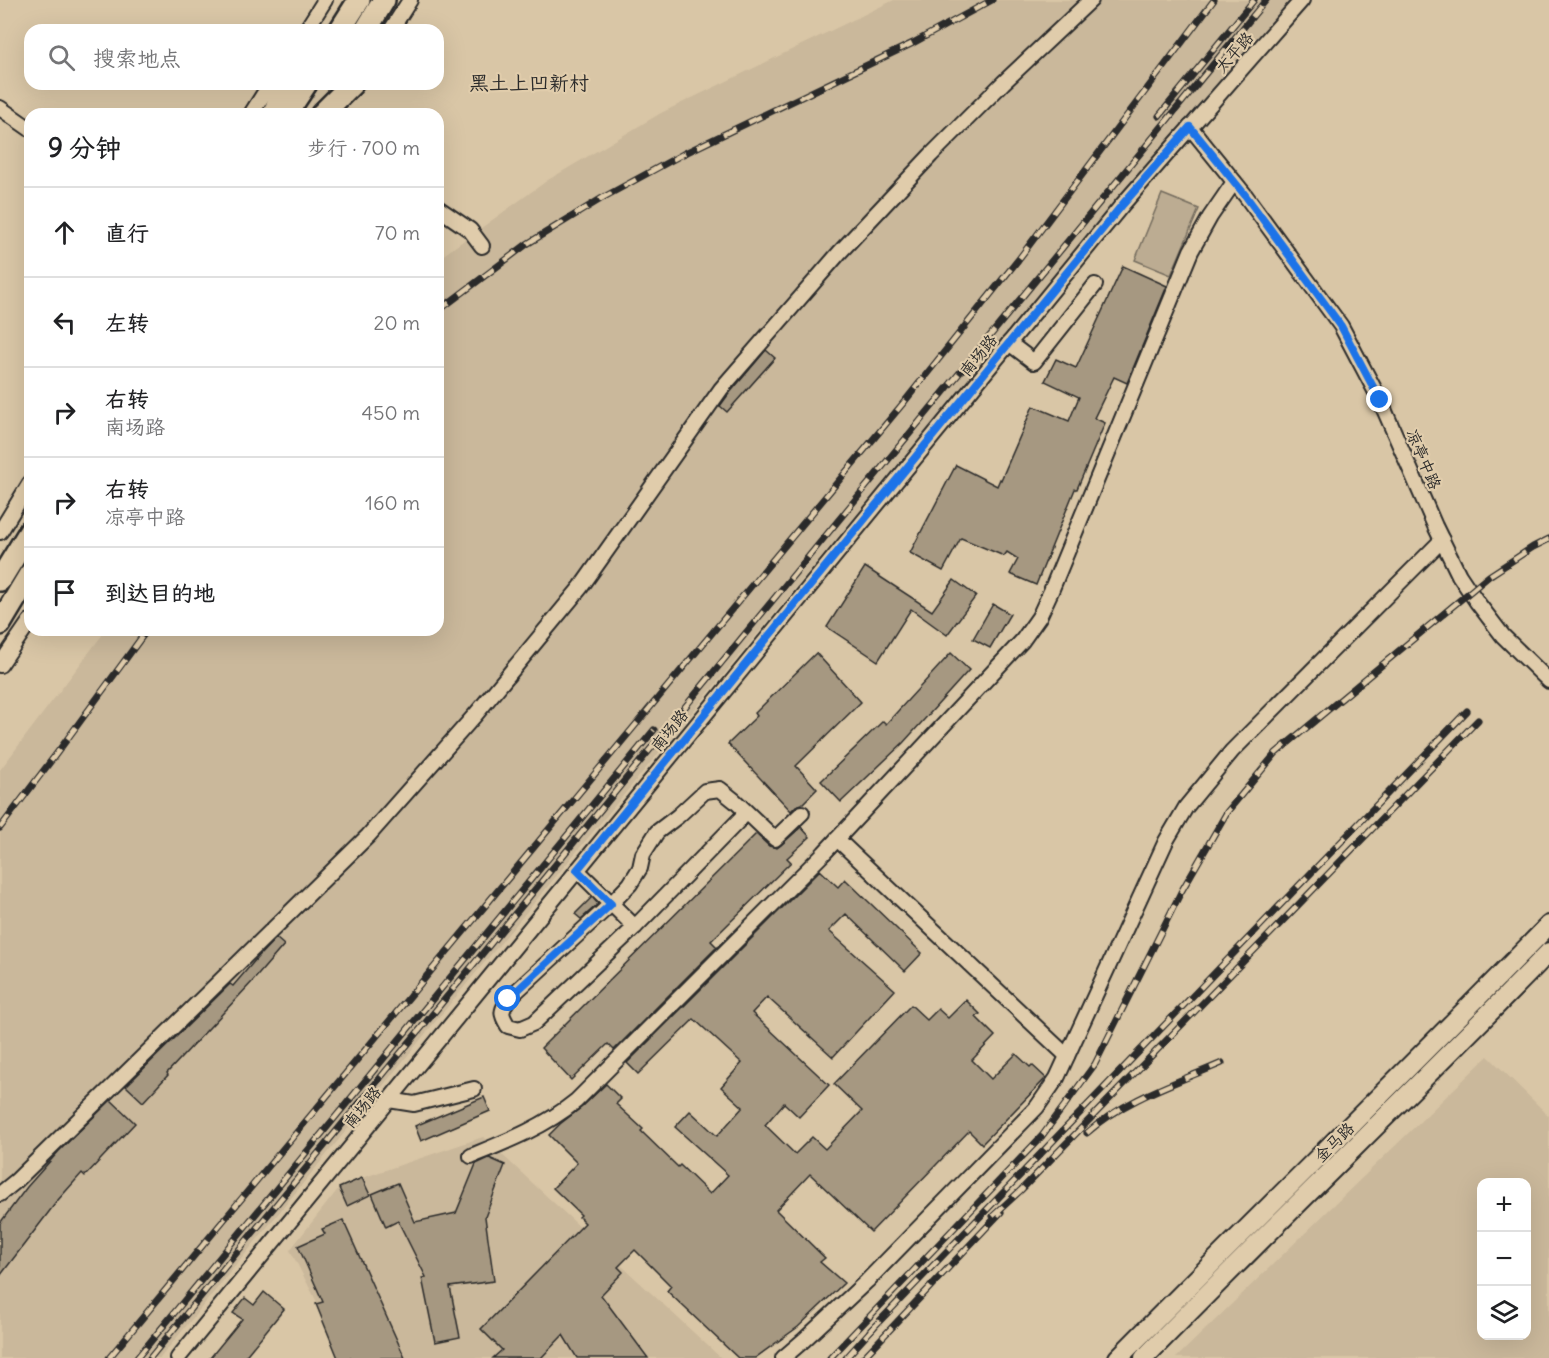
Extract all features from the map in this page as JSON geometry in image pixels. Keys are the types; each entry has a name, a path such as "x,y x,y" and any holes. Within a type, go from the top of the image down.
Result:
{"highway":[{"path":"370,24 384,0"},
{"path":"333,24 350,14"},
{"path":"276,108 282,90"},
{"path":"290,108 302,90"},
{"path":"317,108 328,90"},
{"path":"328,108 347,90"},
{"path":"0,580 24,541"},
{"path":"0,624 24,584"}],"main road":[{"name":"金马路","path":"1118,1358 1549,925"},
{"name":"金马路","path":"1144,1358 1467,1037 1549,952"}],"street":[{"path":"310,24 325,0"},
{"path":"395,24 410,0"},
{"path":"0,1194 16,1181 368,836 476,714 581,587 728,381 840,252 931,155 1003,82 1091,0"},
{"name":"太平路","path":"1190,127 1302,0"},
{"path":"255,108 266,90"},
{"path":"339,108 350,90"},
{"path":"2,112 24,125"},
{"name":"凉亭中路","path":"1190,127 1245,195 1341,326 1380,400 1459,575 1503,636 1549,681"},
{"name":"南场路","path":"178,1358 1123,204 1190,127"},
{"path":"471,1156 526,1133 552,1119 576,1101 837,839 1022,641 1039,616 1051,591 1191,251 1210,217 1234,182"},
{"path":"444,212 470,230 482,246"},
{"path":"1009,343 1034,362 1095,285"},
{"path":"0,532 24,493"},
{"path":"783,1358 867,1281 1037,1107 1057,1078 1166,841 1186,807 1232,751 1442,540"},
{"path":"0,665 24,630"},
{"path":"746,813 635,927 534,1023 520,1029 508,1026 502,1015 508,999 630,884 640,868 643,854 657,832 705,791 720,789 775,839 802,813"},
{"path":"837,839 1067,1056"},
{"path":"577,870 635,927"},
{"path":"389,1100 414,1104 474,1089"}],"shaded area":[{"path":"894,0 1293,0 878,489 435,1022 160,1358 0,1358 0,770 101,636 444,636 444,255 548,180 661,113"},
{"path":"1162,194 1199,209 1171,275 1135,260"},
{"path":"1488,1056 1549,1116 1549,1358 1176,1358"},
{"path":"483,1137 721,1358 346,1358 290,1250 339,1188"}],"building":[{"path":"1123,266 1167,286 1127,383 1114,377 1094,418 1105,423 1036,585 1010,574 1018,559 1007,552 1004,556 961,538 943,571 910,553 956,465 997,486 1033,406 1069,421 1079,397 1045,381 1056,359 1076,368"},
{"path":"766,350 775,358 727,412 720,406"},
{"path":"865,567 932,611 954,580 976,596 947,635 911,609 878,661 827,627"},
{"path":"993,604 1010,614 990,648 973,639"},
{"path":"816,653 861,702 796,766 817,789 791,811 728,744 757,716 755,713"},
{"path":"951,653 969,670 903,743 841,802 821,781 883,721 886,724"},
{"path":"801,827 810,837 787,858 791,862 711,941 717,947 614,1050 608,1044 571,1080 541,1048 756,834 769,846 777,848"},
{"path":"820,870 838,887 845,879 922,953 905,971 846,914 829,931 895,990 833,1057 767,997 752,1013 829,1085 799,1117 784,1103 765,1125 795,1154 812,1137 825,1149 862,1111 834,1084 911,1005 927,1020 938,1009 948,1018 966,1000 980,1014 976,1017 995,1036 972,1060 991,1079 1016,1054 1046,1078 982,1144 969,1131 871,1232 810,1174 776,1210 825,1258 820,1262 844,1283 798,1327 755,1358 738,1358 667,1291 671,1286 635,1250 618,1267 623,1272 601,1295 648,1358 577,1358 563,1335 541,1358 493,1358 502,1350 481,1329 585,1223 579,1217 581,1215 553,1188 577,1163 549,1135 606,1084 621,1099 616,1104 643,1129 641,1131 710,1194 728,1175 675,1127 690,1111 717,1136 743,1107 721,1087 742,1063 694,1019 638,1074 627,1063"},
{"path":"592,897 598,904 581,919 575,914"},
{"path":"276,938 284,945 143,1102 126,1086 230,984 233,986"},
{"path":"484,1097 490,1111 421,1141 415,1126"},
{"path":"111,1100 135,1123 85,1176 82,1173 58,1200 0,1276 0,1223 27,1187 59,1151"},
{"path":"489,1158 505,1165 485,1217 494,1281 450,1287 460,1337 435,1342 422,1278 426,1277 398,1221 386,1227 372,1194 398,1183 415,1222 456,1213 476,1164"},
{"path":"362,1178 370,1195 347,1206 339,1188"},
{"path":"343,1220 405,1358 338,1358 316,1304 323,1302 298,1246 325,1234 322,1229"},
{"path":"264,1292 284,1309 244,1358 210,1358 242,1319 233,1313 245,1298 254,1305"}],"railway":[{"path":"444,306 527,244 604,197 683,154 913,43 992,0"},
{"path":"109,1358 905,401 1018,260 1214,0"},
{"path":"1159,116 1254,0"},
{"path":"150,1358 1266,0"},
{"path":"830,1358 1042,1136 1095,1064 1181,892 1227,812 1276,753 1489,576 1549,539"},
{"path":"0,828 143,636"},
{"path":"870,1331 1467,711"},
{"path":"993,1216 1021,1190 1478,720"},
{"path":"137,1358 654,730"},
{"path":"1087,1133 1134,1101 1222,1063"},
{"path":"863,1358 1001,1212"},
{"path":"846,1358 874,1327"}],"district":[{"name":"黑土上凹新村","path":"529,82"}],"route":[{"path":"508,999 611,904 577,870 1123,204 1190,127 1245,195 1341,326 1380,400"}]}
